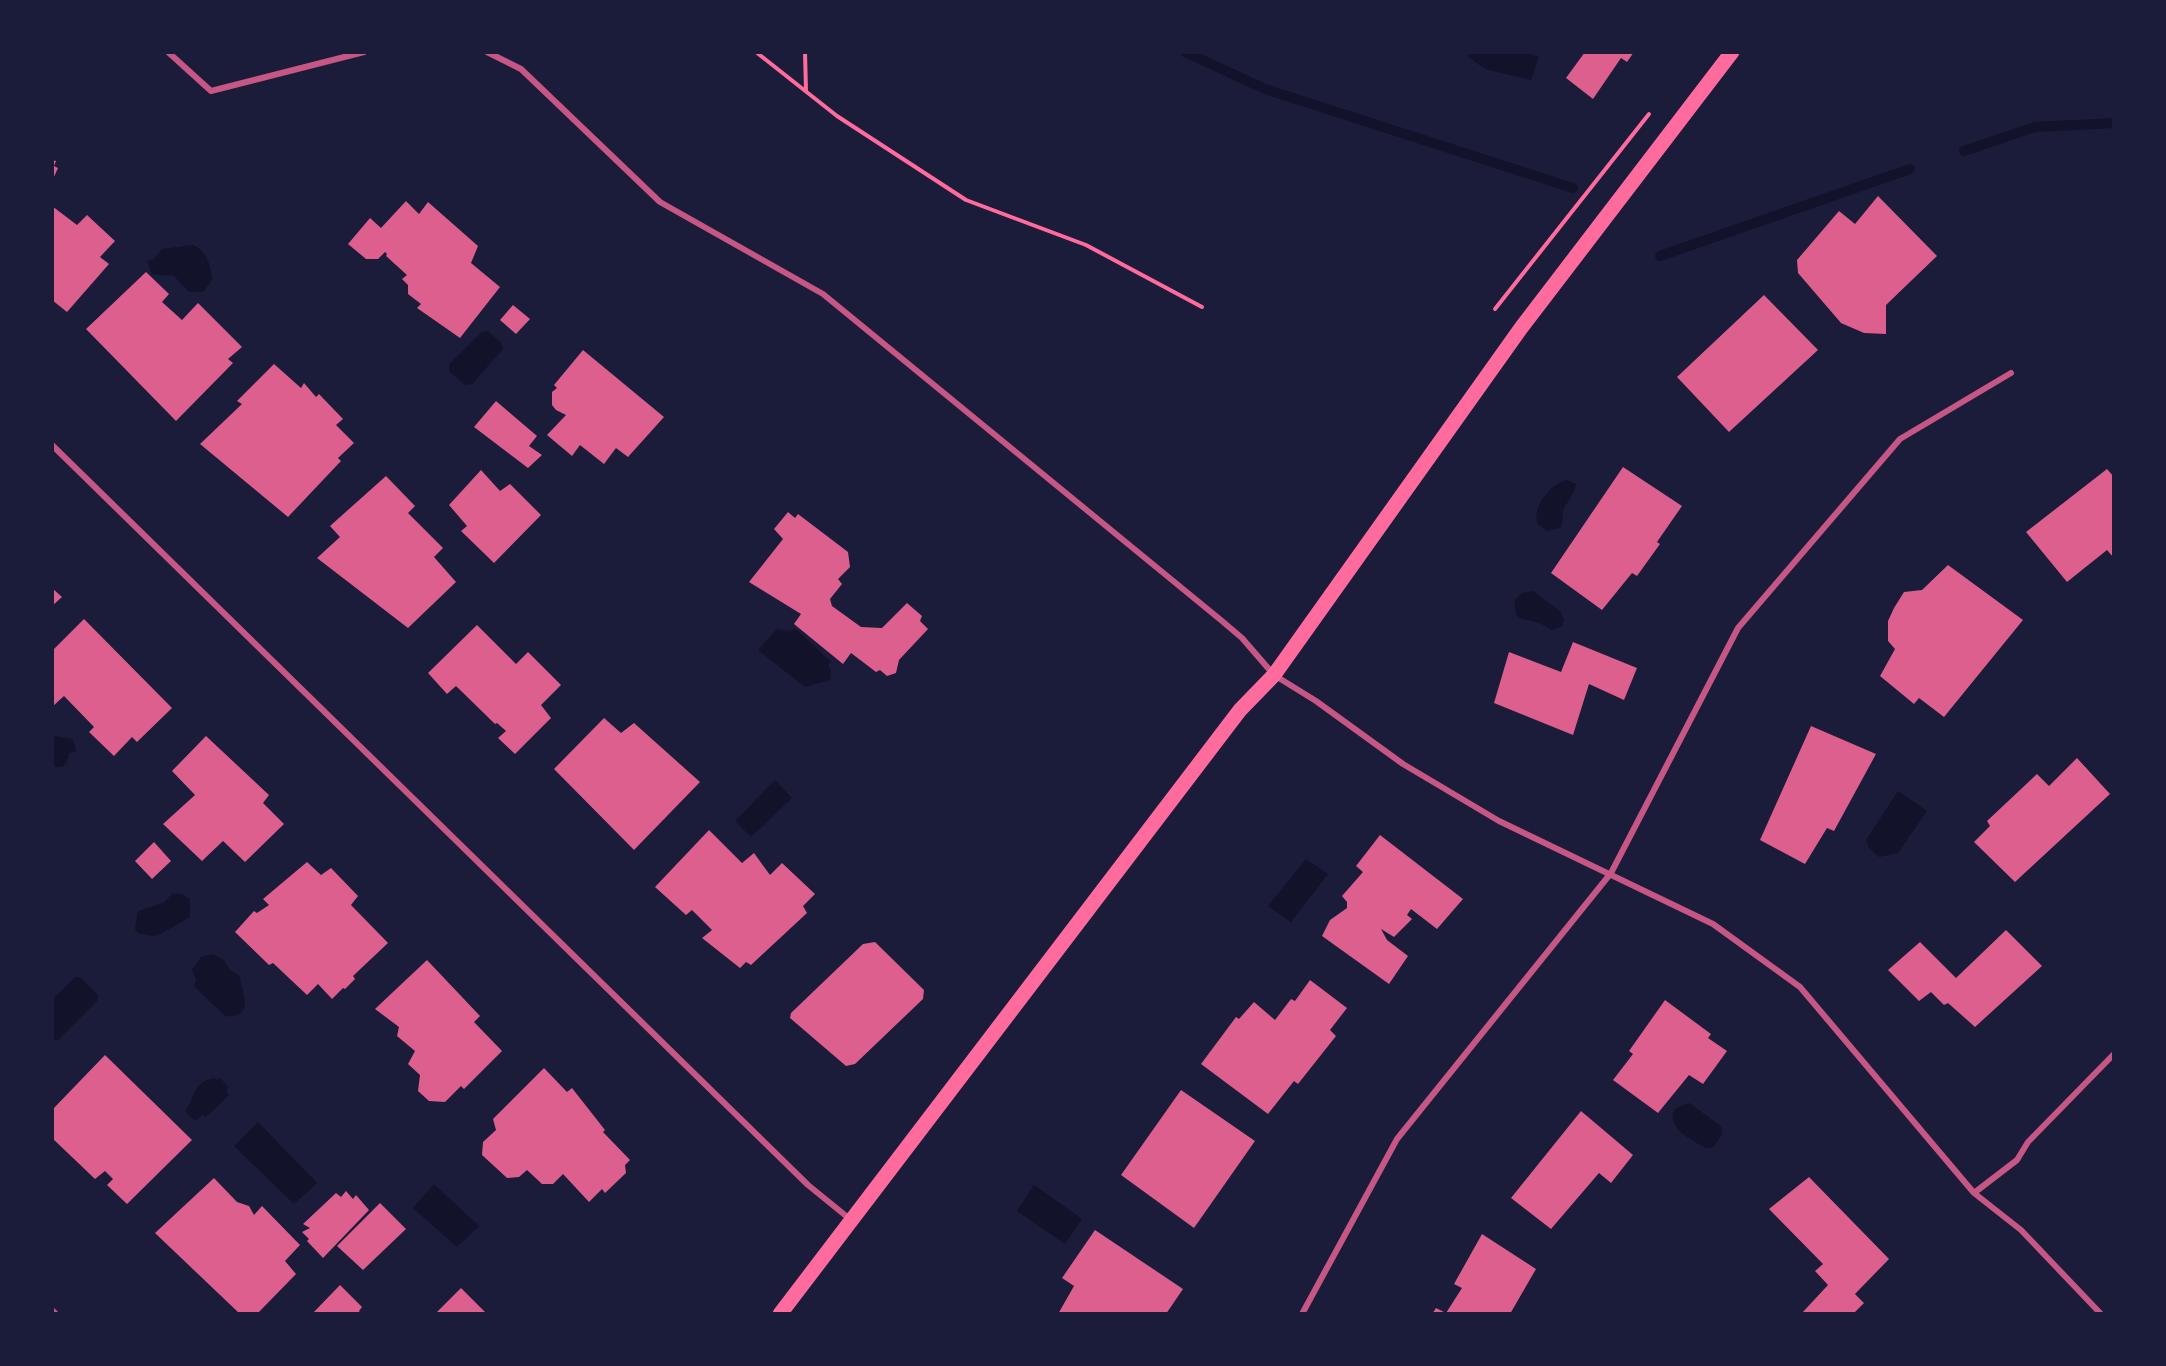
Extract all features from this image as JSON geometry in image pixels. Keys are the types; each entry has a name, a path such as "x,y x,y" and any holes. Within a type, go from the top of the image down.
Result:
{"main road":[{"path":"780,1314 1240,710 1274,675 1514,337 1732,52"}],"street":[{"path":"168,52 211,91 364,52"},
{"path":"487,52 521,69 660,202 823,294 1242,638 1274,675 1316,701 1403,764 1498,821 1611,873 1713,924 1800,987 1974,1193 2021,1230 2101,1314"},
{"path":"1302,1314 1397,1139 1611,873 1738,628 1900,439 2011,373"},
{"path":"52,445 808,1185 851,1220"},
{"path":"1974,1193 2017,1160 2028,1142 2114,1054"},
{"path":"52,1310 56,1314"}],"path":[{"path":"756,52 837,116 966,200 1086,245 1202,307"},
{"path":"805,52 807,92"},
{"path":"1495,309 1654,108"}],"shaded area":[{"path":"1525,52 1539,57 1531,80 1485,69 1467,56 1471,53"},
{"path":"193,245 205,255 211,269 212,280 203,292 189,292 174,276 152,274 147,261 153,260 162,249"},
{"path":"488,331 501,343 503,349 472,384 465,385 449,371 449,364 482,332"},
{"path":"1567,480 1576,484 1564,508 1560,528 1547,531 1538,524 1537,510 1549,491"},
{"path":"1533,591 1560,611 1564,620 1562,626 1552,630 1518,616 1515,600 1522,593"},
{"path":"777,629 787,631 796,629 831,662 828,665 831,670 830,680 805,687 758,650"},
{"path":"53,736 73,739 76,751 69,753 67,762 62,767 53,767"},
{"path":"775,780 792,798 751,837 735,821"},
{"path":"1898,791 1927,811 1898,853 1879,857 1869,848 1866,840"},
{"path":"1306,859 1328,874 1291,922 1268,906"},
{"path":"173,893 182,894 190,899 190,917 159,935 138,933 135,929 138,911 163,903"},
{"path":"212,954 224,960 230,970 239,975 245,1003 241,1013 235,1016 225,1016 194,986 196,980 192,969 201,957"},
{"path":"75,977 80,977 98,995 98,1000 58,1040 53,1040 53,999"},
{"path":"214,1078 217,1080 220,1078 229,1087 226,1091 229,1095 206,1117 202,1115 195,1121 185,1111 201,1083"},
{"path":"1689,1103 1721,1126 1722,1134 1714,1147 1706,1148 1677,1128 1673,1116 1675,1109"},
{"path":"258,1122 317,1183 294,1204 234,1146"},
{"path":"434,1184 479,1226 457,1247 413,1208"},
{"path":"1034,1185 1082,1219 1065,1244 1017,1211"}],"building":[{"path":"1585,52 1634,52 1627,62 1621,58 1593,99 1566,78"},
{"path":"52,160 56,161 54,166 58,168 52,181"},
{"path":"1878,196 1937,256 1886,305 1886,334 1864,333 1841,323 1798,273 1797,260 1839,211 1855,224"},
{"path":"406,201 419,214 428,202 478,246 471,263 500,287 460,338 417,308 421,304 408,294 408,285 402,279 407,275 386,256 385,252 378,259 366,259 348,244 370,218 381,228"},
{"path":"52,206 77,225 87,215 115,241 100,257 109,264 67,312 52,300"},
{"path":"146,272 169,294 162,302 182,320 198,303 242,347 228,359 233,363 176,421 86,329"},
{"path":"1764,295 1818,350 1729,432 1677,377"},
{"path":"513,305 530,319 516,334 500,320"},
{"path":"583,350 664,417 628,457 616,448 604,464 580,445 572,456 547,435 566,415 552,405 552,392 557,388 554,385"},
{"path":"274,364 301,388 304,383 316,397 319,394 343,419 336,425 354,443 338,458 341,461 288,517 200,444 242,404 237,401"},
{"path":"496,401 537,436 529,446 542,455 528,468 474,427"},
{"path":"1623,467 1682,506 1657,542 1660,544 1637,576 1632,573 1602,610 1551,573"},
{"path":"2107,469 2114,477 2114,558 2107,550 2067,582 2026,532"},
{"path":"481,470 500,491 510,484 541,515 494,563 461,531 467,526 449,505"},
{"path":"386,476 415,506 408,513 443,548 434,557 456,582 408,628 317,558 340,537 330,526"},
{"path":"788,512 795,518 798,514 848,552 850,567 838,579 842,584 830,599 832,606 861,627 882,628 907,603 922,616 920,621 928,629 899,660 896,673 887,676 880,670 876,672 851,653 843,664 794,624 801,614 749,582 783,539 774,529"},
{"path":"1948,565 2023,620 1944,717 1919,698 1914,704 1880,676 1895,649 1888,641 1888,621 1894,608 1904,592 1922,590"},
{"path":"52,588 62,597 52,606"},
{"path":"84,619 172,708 137,742 132,737 114,756 89,732 94,727 64,696 52,707 52,651"},
{"path":"477,625 516,664 528,652 561,685 541,705 551,718 515,754 498,738 506,731 497,723 495,724 456,686 447,694 428,673"},
{"path":"1573,642 1637,668 1624,700 1589,684 1573,735 1494,703 1509,652 1561,672"},
{"path":"604,718 621,733 634,723 700,782 634,850 554,769"},
{"path":"1811,726 1876,754 1834,831 1827,828 1805,864 1760,840"},
{"path":"206,736 269,795 263,803 284,824 245,862 223,841 202,861 163,824 195,795 172,771"},
{"path":"2077,758 2110,794 2015,882 1974,842 1990,826 1987,821 2037,774 2049,786"},
{"path":"709,830 742,863 754,853 770,875 782,863 815,894 803,906 807,913 751,965 746,962 740,968 702,938 712,930 692,910 686,915 655,887"},
{"path":"1380,835 1463,899 1437,929 1411,909 1407,915 1412,919 1394,937 1381,929 1387,940 1408,956 1389,984 1322,936 1330,920 1347,908 1347,902 1342,896 1363,872 1356,866"},
{"path":"154,842 171,861 152,879 135,861"},
{"path":"307,862 321,875 331,868 358,896 351,905 388,943 353,976 355,979 345,989 343,988 332,999 318,984 307,995 273,963 269,965 235,932 254,911 257,913 269,905 263,899"},
{"path":"2006,930 2042,966 1975,1027 1948,1003 1944,1005 1931,992 1919,1001 1888,970 1920,942 1956,978"},
{"path":"875,942 924,990 923,999 855,1064 846,1066 790,1018 791,1013 863,944"},
{"path":"427,960 480,1016 474,1022 502,1051 464,1089 461,1086 445,1102 429,1101 418,1091 420,1075 408,1064 415,1051 397,1036 399,1027 375,1009"},
{"path":"1310,980 1347,1008 1330,1030 1336,1036 1298,1084 1294,1081 1268,1114 1201,1064 1236,1017 1239,1019 1254,1002 1275,1020 1291,999 1295,1001"},
{"path":"1665,1000 1711,1034 1708,1038 1727,1051 1703,1084 1689,1075 1658,1113 1613,1080 1633,1054 1629,1051"},
{"path":"105,1055 192,1140 127,1204 107,1185 113,1179 105,1171 95,1179 52,1138 52,1110"},
{"path":"544,1068 567,1092 572,1088 605,1130 603,1132 630,1160 625,1165 626,1173 605,1193 602,1189 589,1202 563,1174 553,1184 542,1184 527,1170 519,1177 507,1178 482,1155 483,1142 496,1130 493,1119"},
{"path":"1181,1090 1255,1141 1194,1228 1121,1175"},
{"path":"1581,1111 1633,1155 1611,1183 1599,1173 1551,1229 1511,1198"},
{"path":"1809,1177 1889,1259 1855,1294 1864,1303 1853,1314 1801,1314 1828,1285 1815,1271 1823,1264 1769,1209"},
{"path":"214,1178 237,1202 249,1206 254,1215 262,1206 300,1245 285,1261 296,1274 257,1314 240,1314 155,1233"},
{"path":"346,1191 353,1199 356,1195 369,1210 323,1258 307,1241 309,1239 302,1232 310,1228 303,1224 336,1193 341,1197"},
{"path":"380,1203 406,1229 363,1270 337,1246"},
{"path":"1095,1230 1183,1289 1166,1314 1058,1314 1074,1286 1062,1278"},
{"path":"1482,1234 1536,1269 1510,1314 1432,1314 1436,1308 1446,1313 1462,1288 1454,1284"},
{"path":"340,1285 362,1307 359,1311 361,1314 312,1314"},
{"path":"461,1288 487,1314 435,1314"}],"waterway":[{"path":"1185,52 1265,89 1573,188"},
{"path":"1964,151 2035,127 2114,123"},
{"path":"1660,256 1910,169"}]}
